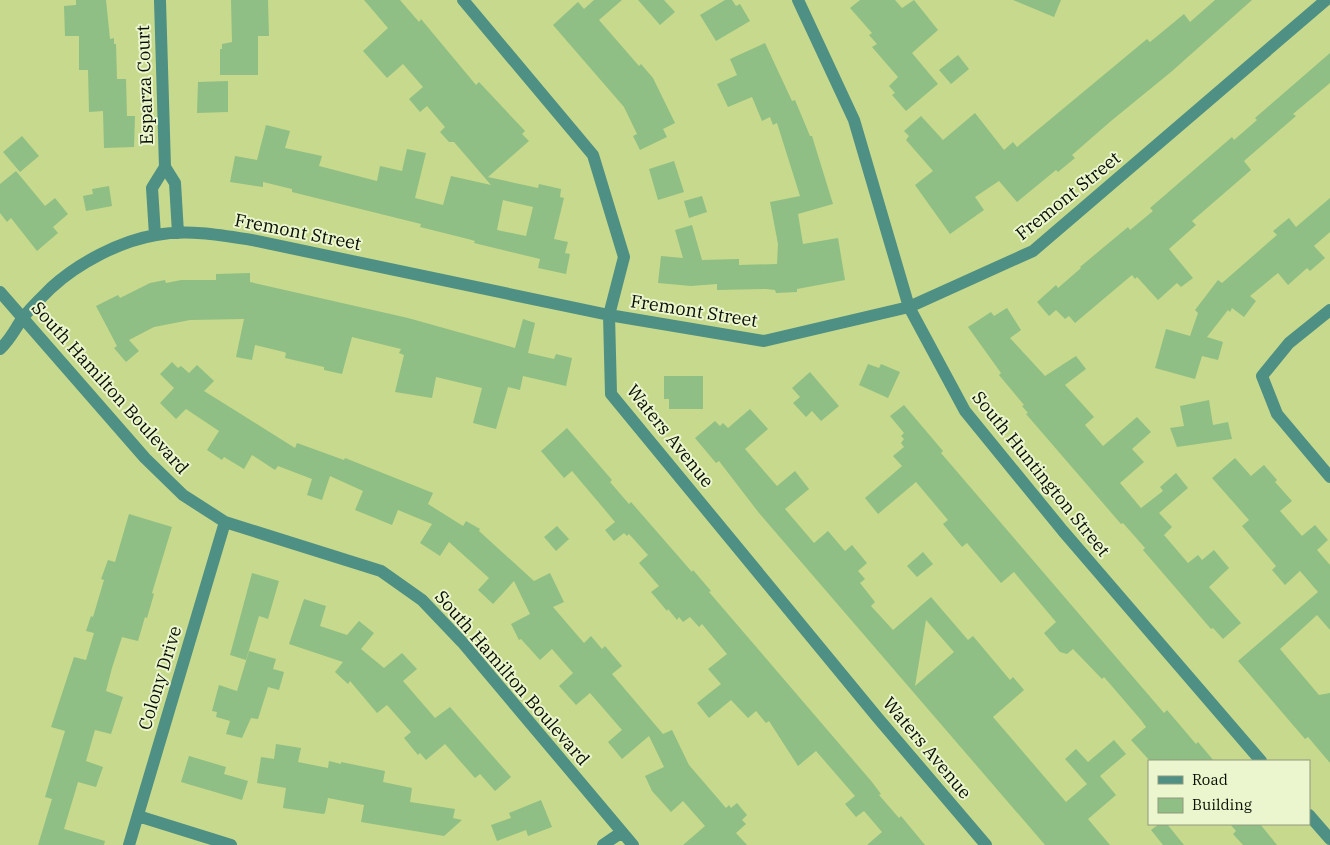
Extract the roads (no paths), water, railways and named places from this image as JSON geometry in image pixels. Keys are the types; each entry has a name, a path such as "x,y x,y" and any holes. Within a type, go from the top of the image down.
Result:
{"street":[{"name":"Waters Avenue","path":"463,0 593,155 624,257 609,315 611,394 877,717 986,845"},
{"name":"South Huntington Street","path":"798,0 854,120 909,307 965,411 1063,531 1260,760"},
{"name":"Fremont Street","path":"0,349 8,343 23,318 53,286 84,264 118,247 155,235 178,233 216,234 252,240 609,315 764,340 909,307 1033,251 1326,0"},
{"name":"Esparza Court","path":"160,1 165,167 174,183 178,233"},
{"name":"Esparza Court","path":"155,235 152,188 165,167"},
{"name":"South Hamilton Boulevard","path":"0,292 144,458 183,495 225,522 381,571 422,600 462,642 633,845"},
{"path":"1330,310 1288,343 1262,376 1277,414 1330,477"},
{"name":"Colony Drive","path":"129,845 225,522"},
{"path":"138,816 231,845"},
{"path":"1310,816 1330,839"},
{"path":"603,845 622,832"}]}
